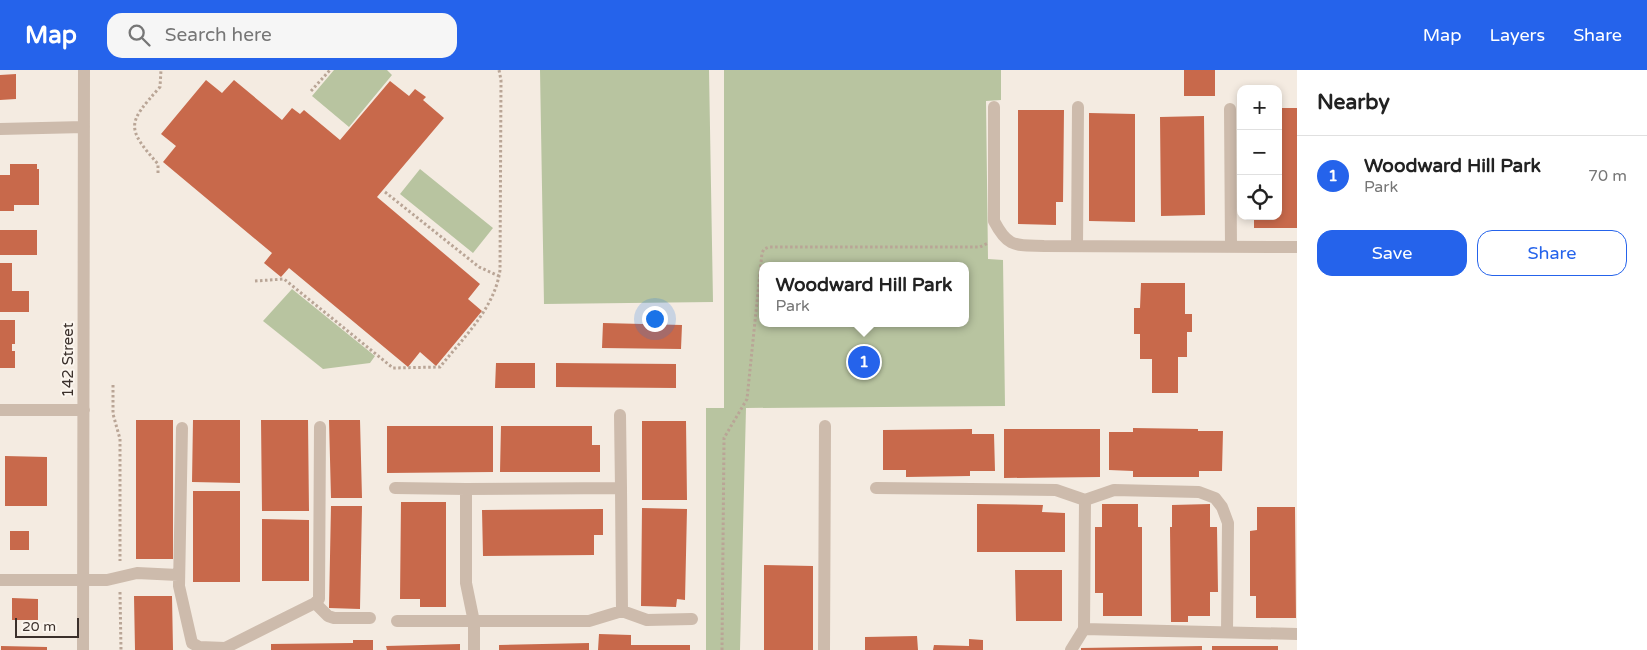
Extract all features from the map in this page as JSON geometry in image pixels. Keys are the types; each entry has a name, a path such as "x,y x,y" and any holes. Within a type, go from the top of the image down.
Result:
{"street":[{"name":"142 Street","path":"83,650 84,70"},
{"path":"1077,246 1078,107"},
{"path":"994,108 994,221 1002,237 1009,242 1026,246 1297,247"},
{"path":"1230,109 1231,247"},
{"path":"0,129 84,127"},
{"path":"0,410 84,410"},
{"path":"620,415 622,611"},
{"path":"824,650 825,426"},
{"path":"182,428 178,574 188,647 225,648 315,603 319,599 320,427"},
{"path":"395,488 621,488"},
{"path":"876,488 1056,490 1085,500 1114,490 1200,492 1215,498 1222,507 1228,522 1227,632"},
{"path":"466,489 466,583 474,622 474,650"},
{"path":"1071,650 1084,629 1085,500"},
{"path":"0,580 107,580 137,574 178,574"},
{"path":"315,603 328,616 334,618 370,618"},
{"path":"397,621 589,621 622,611 647,620 692,619"},
{"path":"1084,629 1297,634"}],"path":[{"path":"158,172 158,164 137,139 135,123 141,109 160,87 161,70"},
{"path":"310,91 330,70"},
{"path":"255,281 284,279 393,368 440,367 486,309 500,276 501,80 499,70"},
{"path":"385,192 479,267 500,276"},
{"path":"762,262 764,248 769,247 980,248 1002,237"},
{"path":"722,650 724,438 747,400 759,293"},
{"path":"113,385 113,414 120,439 121,650"}],"green space":[{"path":"334,70 387,70 392,75 349,127 312,96"},
{"path":"540,70 709,70 713,302 544,304"},
{"path":"724,70 1001,70 1001,100 986,101 988,259 1003,260 1005,406 746,408 740,650 706,650 706,408 724,408"},
{"path":"420,169 493,228 473,253 400,194"},
{"path":"292,289 375,356 370,363 323,369 263,321"}],"building":[{"path":"1184,70 1215,70 1215,96 1184,96"},
{"path":"16,74 16,99 0,100 0,75"},
{"path":"206,80 222,93 234,80 282,120 292,108 300,114 304,110 340,140 390,81 409,96 415,89 426,97 423,100 444,118 377,197 480,284 468,299 482,311 436,366 420,352 408,367 289,268 281,277 264,263 272,253 163,162 176,146 161,134"},
{"path":"1282,108 1297,108 1297,228 1254,228 1254,220 1282,220"},
{"path":"1018,110 1064,110 1063,202 1056,202 1056,225 1018,224"},
{"path":"1089,113 1135,114 1135,222 1089,221"},
{"path":"1204,116 1205,215 1161,216 1160,117"},
{"path":"10,164 37,164 37,169 39,169 39,205 14,205 14,211 0,211 0,175 10,175"},
{"path":"0,230 37,230 37,255 0,255"},
{"path":"0,263 12,263 12,291 29,291 29,312 0,312"},
{"path":"1141,283 1185,283 1185,314 1192,314 1192,332 1187,332 1187,357 1178,357 1178,393 1152,393 1152,359 1140,359 1140,334 1134,334 1134,308 1140,308"},
{"path":"0,320 15,320 15,344 12,344 12,351 15,351 15,368 0,368"},
{"path":"603,323 682,325 681,349 602,348"},
{"path":"496,363 535,363 535,388 495,388"},
{"path":"556,363 676,364 676,388 556,387"},
{"path":"136,420 173,420 173,559 136,559"},
{"path":"193,420 240,420 240,483 192,482"},
{"path":"261,420 308,420 309,511 262,511"},
{"path":"329,420 360,420 362,498 331,498"},
{"path":"642,421 686,421 687,500 642,500"},
{"path":"387,426 493,426 493,472 387,473"},
{"path":"501,426 592,426 592,445 600,445 600,472 500,472"},
{"path":"1133,428 1223,431 1222,471 1199,471 1199,477 1133,477 1133,471 1109,470 1109,432 1133,432"},
{"path":"972,429 972,434 994,434 995,471 970,471 970,476 906,477 906,470 883,470 883,430"},
{"path":"1004,429 1100,429 1100,477 1004,478"},
{"path":"5,456 47,457 47,506 5,506"},
{"path":"193,491 240,491 240,582 193,582"},
{"path":"401,502 446,502 446,607 420,607 420,599 400,599"},
{"path":"977,504 1043,505 1042,512 1065,513 1065,552 977,552"},
{"path":"1102,504 1138,504 1138,527 1142,527 1142,616 1103,616 1103,593 1095,593 1095,527 1102,527"},
{"path":"1210,504 1210,527 1217,527 1218,592 1210,592 1210,616 1188,616 1188,622 1171,622 1170,527 1172,527 1172,505"},
{"path":"331,506 362,506 360,609 329,608"},
{"path":"1257,507 1295,507 1296,618 1256,618 1256,596 1250,596 1250,531 1257,530"},
{"path":"642,508 687,509 685,600 677,599 676,607 641,606"},
{"path":"603,509 603,535 594,535 594,555 483,556 482,510"},
{"path":"262,519 309,520 309,581 262,581"},
{"path":"10,531 29,531 29,550 10,550"},
{"path":"764,565 813,566 813,650 764,650"},
{"path":"1015,570 1062,570 1062,621 1016,621"},
{"path":"134,596 172,596 173,650 135,650"},
{"path":"12,598 38,599 38,620 12,620"},
{"path":"599,634 631,635 631,645 690,645 690,650 598,650"},
{"path":"917,636 918,650 865,650 865,637"},
{"path":"969,639 983,640 983,650 933,650 934,645 969,646"},
{"path":"353,640 373,640 373,650 271,650 271,644 353,643"},
{"path":"589,643 589,650 499,650 499,645"},
{"path":"460,644 460,650 387,650 386,646"},
{"path":"1,646 47,647 47,650 1,650"},
{"path":"1202,646 1202,650 1081,650 1081,648"},
{"path":"1212,646 1278,646 1278,650 1212,650"}],"place":[{"name":"Woodward Hill Park","path":"864,362"}]}
